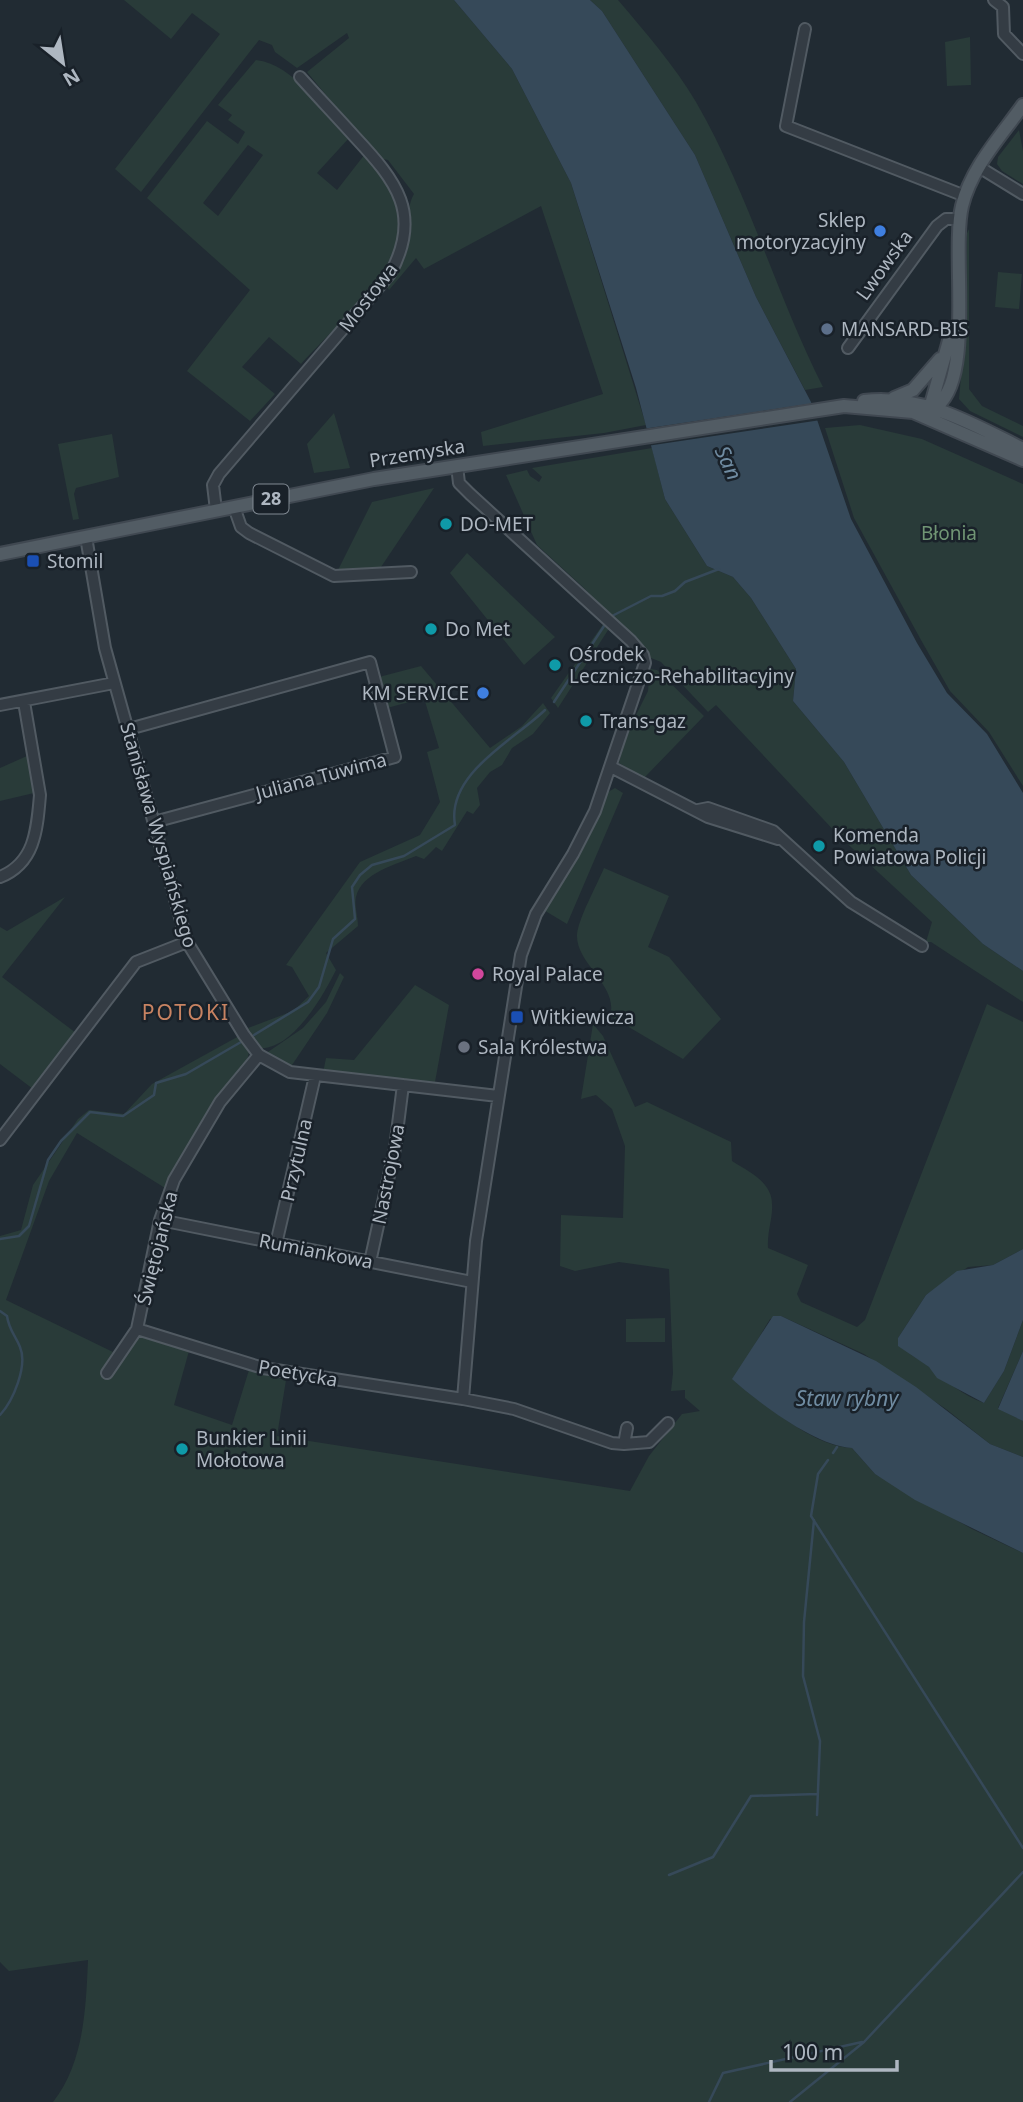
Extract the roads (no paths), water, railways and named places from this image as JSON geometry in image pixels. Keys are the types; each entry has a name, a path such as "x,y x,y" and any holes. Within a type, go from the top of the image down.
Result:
{"main road":[{"name":"28","path":"913,412 933,408 941,402 949,388 957,351 960,219 965,196 979,167 1023,105"},
{"name":"28","path":"893,399 909,393 923,381 950,344 959,295"},
{"path":"947,426 933,408 934,393 950,344"},
{"path":"949,388 953,406 965,420"},
{"name":"Przemyska","path":"0,554 216,510 457,466 840,407 858,402 893,399 933,408 965,420 1023,449"},
{"name":"Przemyska","path":"840,407 913,412 1023,460"}],"street":[{"path":"994,0 1003,6 1004,34 1023,54"},
{"path":"805,29 786,125 965,196"},
{"name":"Mostowa","path":"216,510 213,485 219,474 390,274 400,256 405,235 404,207 393,182 300,77"},
{"path":"979,167 1023,194"},
{"name":"Lwowska","path":"848,348 937,226 946,219 960,219"},
{"path":"457,466 460,482 470,494 643,655 643,668 611,767 584,834 526,937 498,1096 472,1282 463,1399 514,1409 597,1440 624,1444 649,1442 668,1423"},
{"path":"234,507 242,527 249,533 334,576 411,572"},
{"name":"Stanisława Wyspiańskiego","path":"86,537 114,682 187,942 212,987 260,1055 290,1072 498,1096"},
{"name":"Juliana Tuwima","path":"129,729 370,662 395,757 154,822"},
{"path":"0,705 114,682"},
{"path":"0,877 24,863 39,808 40,795 24,702"},
{"path":"611,767 708,817 784,840 851,902 922,946"},
{"path":"0,1140 136,962 187,942"},
{"name":"Świętojańska","path":"107,1373 137,1329 160,1220 174,1180 235,1081 260,1055"},
{"name":"Przytulna","path":"276,1244 315,1076"},
{"name":"Nastrojowa","path":"370,1262 396,1147 403,1085"},
{"name":"Rumiankowa","path":"160,1220 472,1282"},
{"name":"Poetycka","path":"137,1329 264,1368 463,1399"},
{"path":"624,1444 627,1428"}],"water":[{"name":"San","path":"454,0 590,0 602,11 695,155 756,297 811,402 851,519 917,643 947,693 987,734 1023,793 1023,971 983,944 911,875 844,762 793,701 796,669 751,598 733,577 707,566 665,499 636,388 571,183 512,69"},
{"name":"Staw rybny","path":"1023,1249 1023,1320 1004,1371 984,1403 937,1378 929,1367 898,1346 898,1338 926,1295 957,1271 993,1265"},
{"name":"Staw rybny","path":"773,1316 781,1316 876,1361 916,1387 990,1444 1023,1457 1023,1553 915,1500 875,1474 852,1448 822,1440 806,1432 773,1411 732,1379"},
{"path":"1023,1351 1023,1421 998,1409"}],"waterway":[{"path":"612,616 651,596 662,596 675,591 685,582 719,569"},
{"path":"554,702 606,623"},
{"path":"254,1035 308,1002 319,987 333,939 355,919 352,887 360,875 372,865 404,856 455,825 455,807 471,774 545,710"},
{"path":"0,1239 19,1236 29,1226 48,1160 61,1141 90,1112 123,1116 154,1095 156,1083 186,1074 241,1042"},
{"path":"0,1311 7,1316 22,1355 21,1373 10,1401 0,1415"},
{"path":"833,1453 837,1447"},
{"path":"828,1460 818,1474 811,1516 1023,1848"},
{"path":"814,1520 804,1622 803,1676 820,1741 817,1815"},
{"path":"669,1875 713,1857 751,1796 817,1794"},
{"path":"790,2102 864,2042 1023,1872"},
{"path":"709,2102 723,2073 862,2042"}],"place":[{"name":"Sklep motoryzacyjny","path":"880,231"},
{"name":"MANSARD-BIS","path":"827,329"},
{"name":"DO-MET","path":"446,524"},
{"name":"Stomil","path":"33,561"},
{"name":"Do Met","path":"431,629"},
{"name":"Ośrodek Leczniczo-Rehabilitacyjny","path":"555,665"},
{"name":"KM SERVICE","path":"483,693"},
{"name":"Trans-gaz","path":"586,721"},
{"name":"Komenda Powiatowa Policji","path":"819,846"},
{"name":"Royal Palace","path":"478,974"},
{"name":"Witkiewicza","path":"517,1017"},
{"name":"Sala Królestwa","path":"464,1047"},
{"name":"Bunkier Linii Mołotowa","path":"182,1449"}],"district":[{"name":"POTOKI","path":"186,1013"}],"park label":[{"name":"Błonia","path":"949,533"}]}
